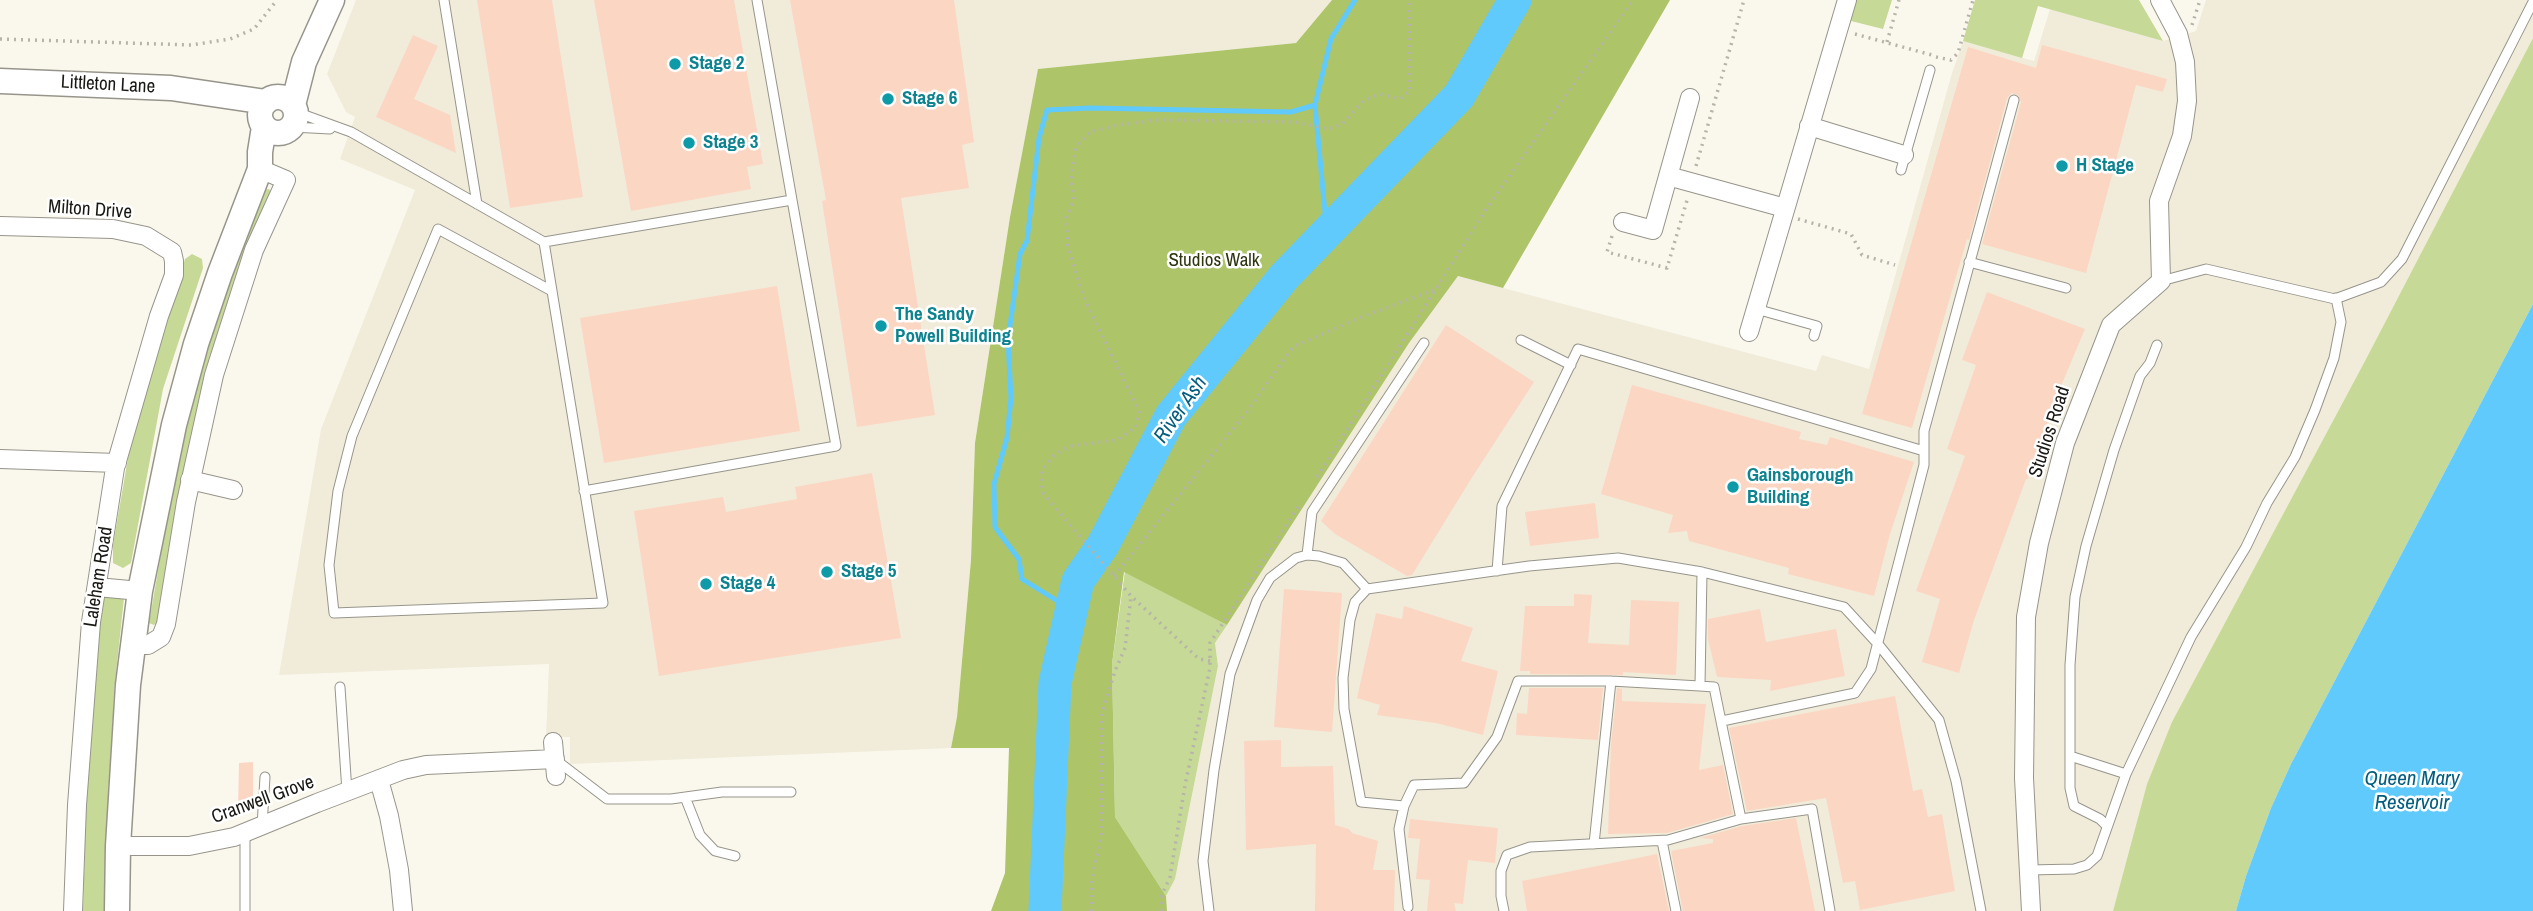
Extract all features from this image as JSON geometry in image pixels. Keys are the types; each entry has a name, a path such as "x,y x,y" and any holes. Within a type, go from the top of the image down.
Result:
{"main road":[{"path":"117,911 118,846 132,645 140,591 174,425 196,344 220,273 260,169 270,162 279,115 332,0"},
{"name":"Littleton Lane","path":"0,81 171,88 216,96 240,112 279,115"}],"street":[{"path":"1749,332 1847,0"},
{"path":"2160,0 2178,34 2185,62 2188,100 2182,136 2159,201 2161,281"},
{"path":"1623,222 1653,230 1690,98"},
{"path":"1809,126 1903,163"},
{"path":"132,645 148,645 161,637 166,624 190,481 214,375 254,250 286,180 260,169"},
{"path":"1668,176 1784,211"},
{"name":"Milton Drive","path":"0,226 113,229 146,236 172,252"},
{"name":"Laleham Road","path":"72,911 84,702 97,587 117,463 159,316 174,275 172,252"},
{"name":"Studios Road","path":"2031,911 2024,778 2026,617 2039,543 2065,443 2111,325 2161,281"},
{"path":"0,459 117,463"},
{"path":"190,481 233,490"},
{"path":"97,587 140,591"},
{"name":"Cranwell Grove","path":"118,846 189,846 234,837 403,770 426,765 555,759"},
{"path":"379,780 397,856 403,911"}],"lane":[{"path":"444,0 477,204"},
{"path":"584,491 836,446 757,0"},
{"path":"2161,281 2206,269 2336,298 2381,282 2402,259 2533,2"},
{"path":"1903,163 1930,71"},
{"path":"1722,722 1855,693 1871,669 1924,465 1924,431 2014,100"},
{"path":"279,115 339,129"},
{"path":"279,115 351,132 544,242 792,200"},
{"path":"544,242 603,603 334,613 329,565 338,491 352,436 438,229 550,290"},
{"path":"1969,262 2066,288"},
{"path":"2030,870 2074,869 2087,865 2097,856 2126,774 2191,637 2246,547 2267,503 2295,457 2334,358 2342,322 2336,298"},
{"path":"1756,309 1817,326 1814,336"},
{"path":"1521,340 1571,365"},
{"path":"1307,555 1312,512 1424,343"},
{"path":"2107,826 2100,819 2074,806 2070,788 2070,665 2075,597 2083,558 2114,450 2140,376 2150,363 2157,345"},
{"path":"1497,571 1502,506 1578,349 1924,451"},
{"path":"1209,911 1203,861 1207,820 1230,674 1257,600 1270,578 1296,558 1307,555 1343,563 1367,589"},
{"path":"1404,806 1361,802 1348,734 1343,678 1350,620 1355,602 1367,589 1618,558 1702,572 1844,607 1878,644 1940,720 1956,781 1981,911"},
{"path":"1700,686 1702,572"},
{"path":"1408,907 1399,829 1404,806 1414,785 1464,783 1497,737 1517,681 1611,681 1714,687 1741,819"},
{"path":"1594,844 1611,681"},
{"path":"340,687 347,792"},
{"path":"2070,756 2126,774"},
{"path":"555,759 607,800 685,797 722,792 791,792"},
{"path":"246,911 253,830 265,777"},
{"path":"685,797 700,835 715,851 735,856"},
{"path":"1504,911 1500,896 1500,871 1507,855 1530,847 1662,841 1741,819 1812,809 1830,911"},
{"path":"1662,841 1676,911"}],"path":[{"path":"0,39 191,45 230,39 254,29 277,0"},
{"path":"1210,661 1199,659 1131,596 1042,492 1042,470 1054,455 1070,446 1117,440 1136,427 1139,411 1085,300 1068,247 1066,218 1074,200 1071,179 1076,147 1090,132 1157,120 1304,124 1329,129 1342,124 1364,100 1380,94 1400,99 1410,91 1409,0"},
{"path":"1887,42 1899,0"},
{"path":"1837,28 1951,60 1958,53 1973,0"},
{"path":"1930,71 1936,57"},
{"path":"1784,211 1851,234 1862,255 1895,265"},
{"path":"1114,576 1245,414 1293,347 1359,318 1435,290"},
{"path":"1091,911 1092,879 1101,838 1102,713 1125,648 1131,596"}],"shaded area":[{"path":"356,0 1332,0 1296,43 1038,69 1010,217 975,443 971,560 957,717 951,748 570,764 570,737 546,737 549,664 279,675 321,429 415,190 340,159 355,117 346,112 327,74"},
{"path":"2206,0 2533,0 2533,38 2172,723 2147,784 2113,911 1167,911 1166,896 1175,879 1218,666 1215,643 1409,343 1458,276 1816,371 1822,355 1869,369 1963,41 2034,61 2050,9 2163,41 2196,31"}],"green space":[{"name":"Studios Walk","path":"1332,0 1670,0 1503,288 1458,276 1409,343 1227,625 1124,572 1112,664 1115,817 1166,896 1167,911 991,911 1005,873 1009,748 951,748 957,717 971,560 975,443 1010,217 1038,69 1296,43"},
{"path":"1855,0 1892,0 1883,29 1851,21"},
{"path":"1975,0 2139,0 2163,41 2038,6 2022,58 1963,41"},
{"path":"2533,38 2533,304 2291,764 2271,808 2236,911 2113,911 2147,784 2172,722 2365,361"},
{"path":"269,189 272,193 218,335 200,397 181,489 160,620 154,625 149,623 183,427 207,336 264,190"},
{"path":"192,254 202,259 203,268 163,389 131,563 123,568 113,563 113,545 133,429 185,259"},
{"path":"1125,571 1227,625 1215,643 1218,666 1175,879 1166,896 1115,817 1112,664"},
{"path":"110,595 124,598 114,692 105,911 83,911 88,737 95,655 103,599"}],"water":[{"name":"Queen Mary Reservoir","path":"2533,304 2533,911 2236,911 2271,808 2291,764"}],"building":[{"path":"477,0 552,0 583,197 510,208"},
{"path":"594,0 734,0 763,164 747,167 751,189 631,211"},
{"path":"790,0 954,0 974,142 962,145 969,188 901,198 935,415 857,427 822,201 826,200"},
{"path":"413,35 438,46 414,99 450,115 456,153 376,117"},
{"path":"2042,45 2167,79 2163,92 2136,85 2086,273 1982,244 2021,102 2018,95 2012,93 2007,98 1969,240 1967,239 1912,428 1862,414 1968,47 2036,68"},
{"path":"777,286 800,431 604,463 580,318"},
{"path":"1987,292 2085,329 2056,398 1974,620 1959,673 1922,662 1940,599 1916,591 1965,456 1947,449 1976,365 1962,360"},
{"path":"1446,325 1534,382 1412,575 1407,576 1335,534 1321,521"},
{"path":"1632,385 1801,432 1799,439 1827,445 1830,437 1914,462 1890,534 1874,596 1788,574 1789,568 1689,541 1687,531 1668,533 1673,515 1601,494"},
{"path":"872,473 901,638 659,676 634,511 723,497 726,512 797,499 795,487"},
{"path":"1595,503 1599,538 1530,546 1525,512"},
{"path":"1284,589 1342,593 1332,732 1274,727"},
{"path":"1574,594 1592,595 1588,643 1629,645 1631,600 1679,602 1676,675 1623,672 1623,675 1530,674 1530,671 1520,671 1525,606 1574,606"},
{"path":"1404,606 1473,628 1461,661 1498,671 1483,735 1436,723 1377,715 1380,705 1357,698 1376,613 1402,619"},
{"path":"1760,609 1766,642 1836,629 1845,676 1770,691 1771,680 1717,677 1708,639 1708,619"},
{"path":"1529,688 1603,688 1598,740 1516,735 1517,713 1527,714"},
{"path":"1617,688 1622,689 1622,701 1706,704 1699,770 1723,765 1733,814 1667,833 1608,834 1611,745"},
{"path":"1895,696 1913,791 1922,789 1928,817 1942,814 1955,891 1860,910 1855,881 1843,883 1826,798 1747,811 1729,728"},
{"path":"1281,740 1281,767 1333,766 1335,825 1378,841 1373,870 1395,870 1394,911 1315,911 1316,844 1246,850 1244,741"},
{"path":"253,762 253,810 238,810 239,763"},
{"path":"1796,818 1815,911 1683,911 1671,851 1713,843 1713,839 1700,838 1742,826"},
{"path":"1410,819 1498,828 1495,863 1468,860 1463,904 1454,903 1456,911 1427,911 1430,880 1416,879 1420,839 1408,838"},
{"path":"1657,854 1669,911 1527,911 1522,881"}],"waterway":[{"path":"1327,234 1315,105 1331,39 1355,0"},
{"name":"River Ash","path":"1045,911 1055,683 1078,581 1103,545 1171,416 1284,277 1459,96 1515,0"},
{"path":"1072,610 1022,579 1019,559 995,527 994,484 1007,438 1011,398 1008,340 1020,254 1027,241 1039,138 1047,110 1090,108 1291,112 1315,105"}],"place":[{"name":"Stage 2","path":"675,64"},
{"name":"Stage 6","path":"888,99"},
{"name":"Stage 3","path":"689,143"},
{"name":"H Stage","path":"2062,166"},
{"name":"The Sandy Powell Building","path":"881,326"},
{"name":"Gainsborough Building","path":"1733,487"},
{"name":"Stage 5","path":"827,572"},
{"name":"Stage 4","path":"706,584"}]}
